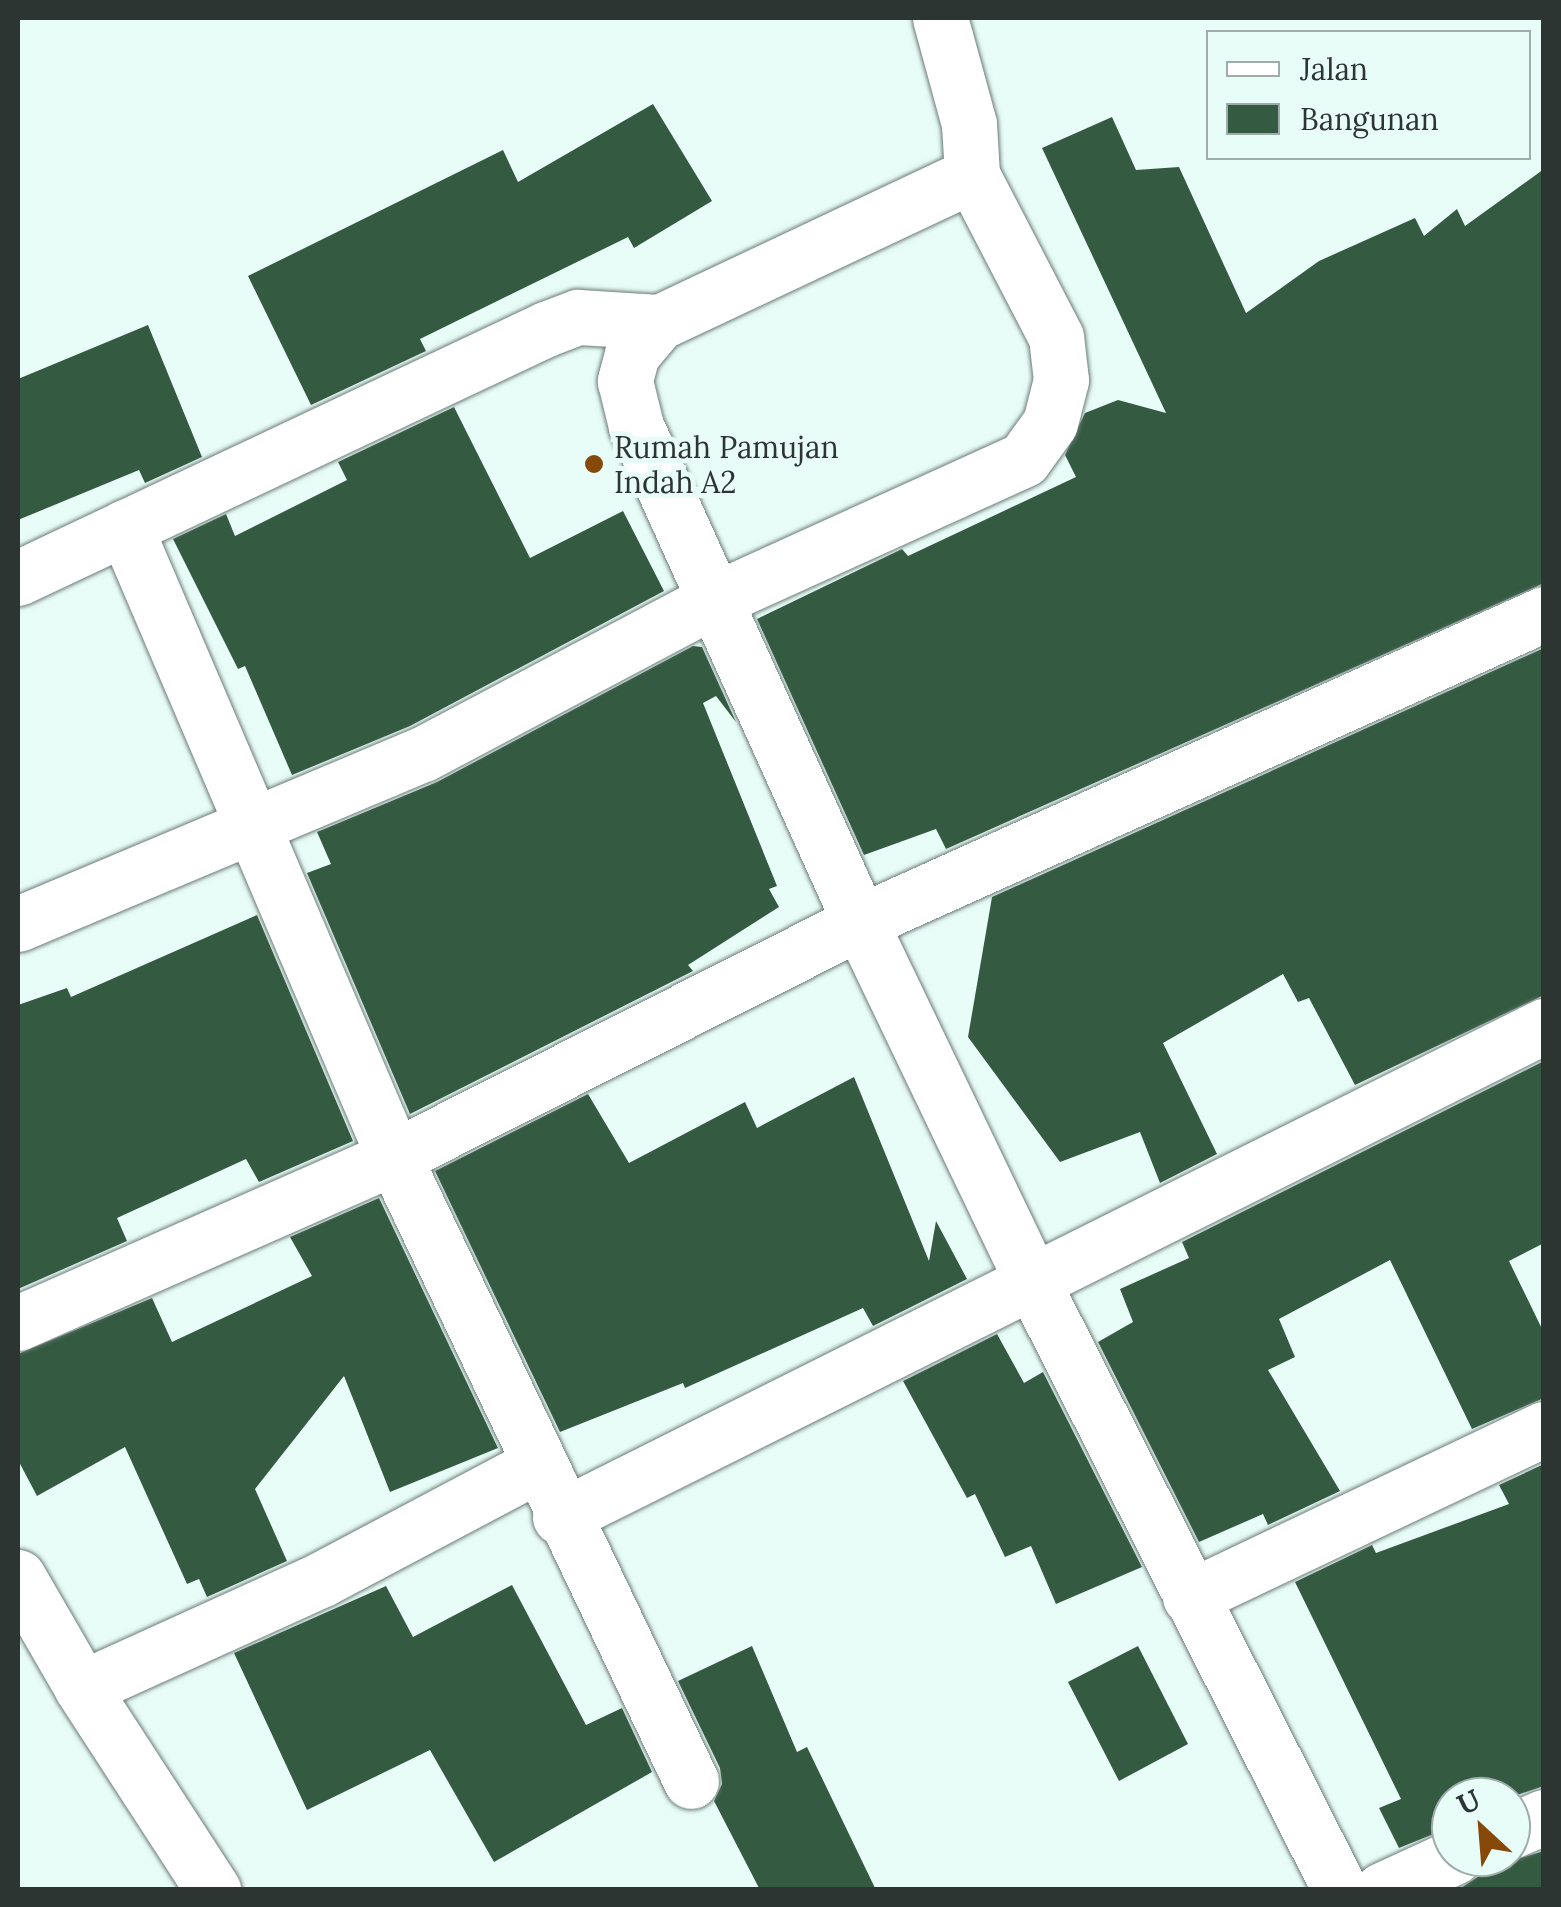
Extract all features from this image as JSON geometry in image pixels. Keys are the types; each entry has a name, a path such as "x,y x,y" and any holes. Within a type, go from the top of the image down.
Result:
{"street":[{"path":"18,924 423,754 716,599 981,483 1024,459 1050,423 1061,380 1056,336 972,175 969,124 940,18"},
{"path":"972,175 659,322 632,354 626,381 636,426 860,922 1032,1281 1340,1890"},
{"path":"18,578 562,323 612,315 659,322"},
{"path":"125,527 394,1157 535,1466 690,1781"},
{"path":"18,1323 394,1157 860,922 1544,614"},
{"path":"560,1517 1544,1026"},
{"path":"1190,1597 1544,1428"},
{"path":"82,1688 322,1579 535,1466"},
{"path":"18,1577 82,1688 213,1890"},
{"path":"1382,1890 1431,1868"}],"building":[{"path":"653,104 712,201 634,248 628,237 420,339 426,351 311,405 248,276 503,150 518,182"},
{"path":"1112,117 1136,170 1179,167 1246,313 1319,261 1415,218 1424,236 1457,209 1465,226 1544,169 1544,583 946,849 936,829 864,855 757,619 902,549 908,556 1076,477 1065,455 1085,413 1118,400 1166,413 1042,148"},
{"path":"148,325 202,457 145,483 139,470 18,520 18,379"},
{"path":"454,407 530,558 623,511 664,591 410,726 292,775 245,666 238,669 173,539 226,514 235,536 347,480 338,462"},
{"path":"693,646 702,647 736,722 716,696 703,703 777,886 769,889 779,907 688,965 693,971 410,1114 307,873 331,864 317,832 437,782"},
{"path":"1544,648 1544,995 1355,1085 1309,998 1298,1002 1283,974 1163,1043 1217,1154 1160,1183 1140,1132 1060,1162 968,1037 992,897"},
{"path":"257,915 353,1141 259,1182 246,1159 117,1218 127,1241 18,1289 18,1005 67,988 71,997"},
{"path":"1544,1061 1544,1243 1509,1261 1544,1333 1544,1398 1472,1429 1390,1260 1279,1319 1295,1357 1268,1370 1340,1491 1268,1525 1263,1514 1199,1542 1098,1342 1133,1322 1120,1289 1189,1258 1182,1242"},
{"path":"854,1077 929,1261 936,1221 967,1279 873,1326 863,1308 685,1388 683,1383 560,1432 435,1171 588,1094 629,1163 745,1102 757,1128"},
{"path":"379,1198 498,1448 390,1492 344,1376 255,1489 287,1561 207,1597 199,1579 187,1584 125,1447 37,1496 18,1460 18,1354 152,1298 172,1342 312,1276 290,1237"},
{"path":"997,1334 1024,1383 1043,1372 1142,1567 1056,1604 1031,1546 1005,1557 975,1494 967,1498 903,1381"},
{"path":"1544,1464 1544,1786 1531,1790 1531,1777 1431,1777 1431,1835 1399,1848 1379,1808 1401,1799 1295,1582 1372,1545 1376,1553 1509,1504 1499,1485"},
{"path":"512,1585 586,1725 622,1708 652,1772 494,1862 430,1750 307,1810 234,1653 386,1586 413,1637"},
{"path":"752,1646 797,1752 807,1747 876,1890 760,1890 714,1801 722,1784 720,1768 678,1681"},
{"path":"1138,1646 1188,1744 1119,1781 1068,1682"},
{"path":"1544,1851 1544,1890 1458,1890 1478,1877 1531,1877 1531,1855"}],"place":[{"name":"Rumah Pamujan Indah A2","path":"594,464"}]}
